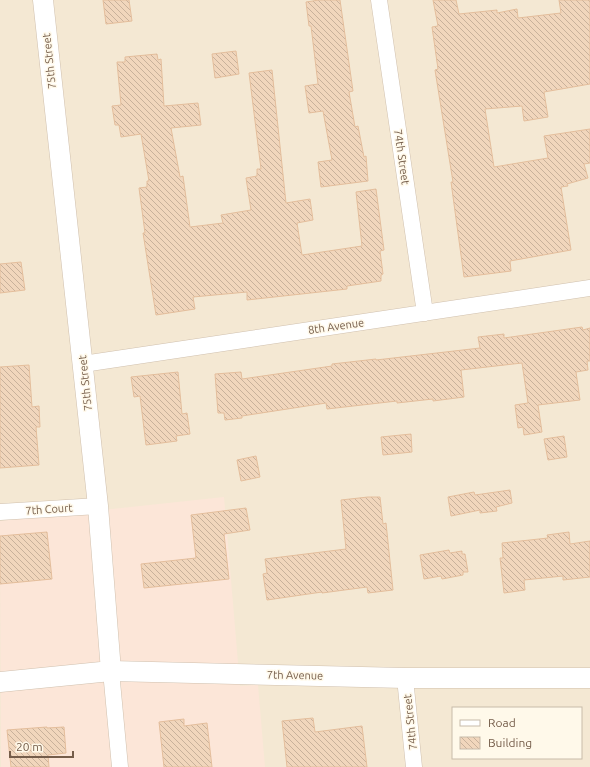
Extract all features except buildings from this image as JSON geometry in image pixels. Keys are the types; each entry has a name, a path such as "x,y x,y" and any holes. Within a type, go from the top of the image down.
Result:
{"street":[{"name":"75th Street","path":"43,0 98,506 120,767"},
{"name":"74th Street","path":"379,0 425,313"},
{"name":"8th Avenue","path":"83,364 590,288"},
{"name":"7th Court","path":"0,512 98,506"},
{"name":"7th Avenue","path":"0,682 111,671 405,678 590,678"},
{"name":"74th Street","path":"405,678 414,767"}],"shaded area":[{"path":"0,0 590,0 590,767 0,767"},
{"path":"224,497 240,686 258,685 265,767 1,767 0,521"}]}
